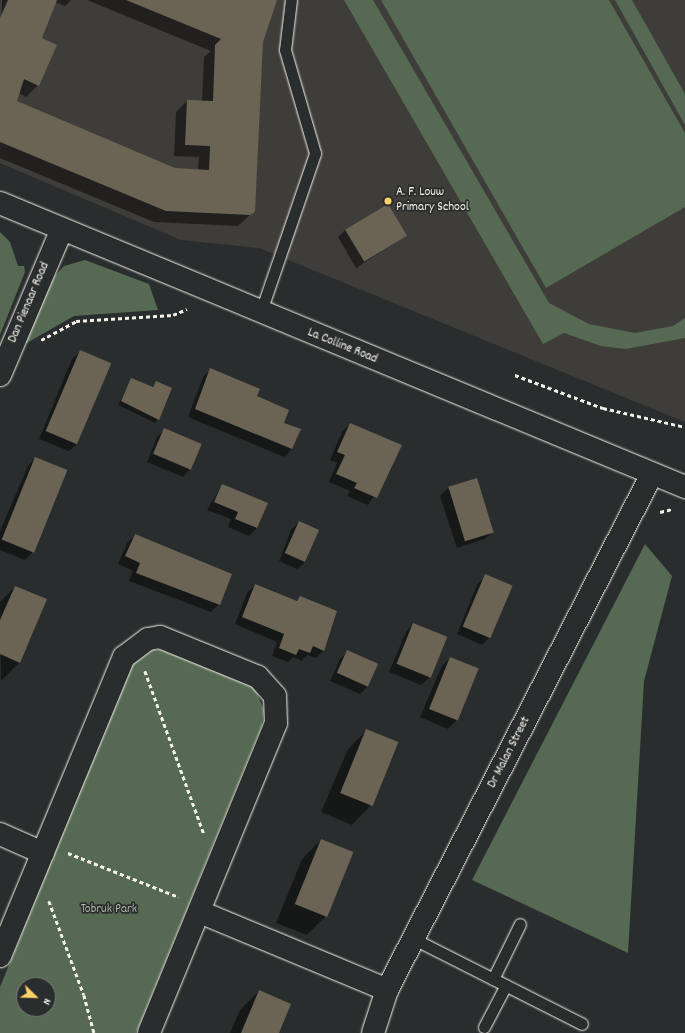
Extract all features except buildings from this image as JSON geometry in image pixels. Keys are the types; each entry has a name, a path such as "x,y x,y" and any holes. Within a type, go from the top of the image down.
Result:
{"street":[{"name":"La Colline Road","path":"0,203 61,231 260,314 685,487"},
{"name":"Dan Pienaar Road","path":"1,372 61,231"},
{"name":"Dr Malan Street","path":"373,1033 387,990 652,474"},
{"path":"0,956 124,657 135,646 160,637 174,640 258,677 275,696 276,723 200,912 149,1033"},
{"path":"0,834 43,853"},
{"path":"200,912 387,990"}],"lane":[{"path":"260,314 315,153 285,50 291,0"},
{"path":"493,979 520,924"},
{"path":"414,939 582,1024"},
{"path":"484,1027 506,985"}],"path":[{"path":"36,344 76,321 173,315 187,309"},
{"path":"515,375 604,408 685,427"},
{"path":"135,646 209,846 222,858"},
{"path":"43,853 64,851 182,898 200,912"},
{"path":"46,893 84,995 94,1033"}],"shaded area":[{"name":"A. F. Louw Primary School","path":"0,0 685,0 685,422 259,248 181,240 0,163"}],"green space":[{"path":"344,0 373,0 549,303 589,324 635,333 673,326 685,318 685,338 626,349 601,346 564,333 543,344"},
{"path":"381,0 609,0 685,133 685,207 546,288"},
{"path":"615,0 632,0 685,94 685,125"},
{"path":"0,232 10,242 18,266 24,266 25,272 0,335"},
{"path":"85,260 149,284 158,310 74,316 25,344 52,279 64,266"},
{"path":"645,544 672,576 644,681 628,953 472,880"},
{"name":"Tobruk Park","path":"149,650 167,650 255,688 264,710 262,725 136,1033 0,1033 0,987 132,663"}],"place":[{"name":"A. F. Louw Primary School","path":"388,201"}]}
